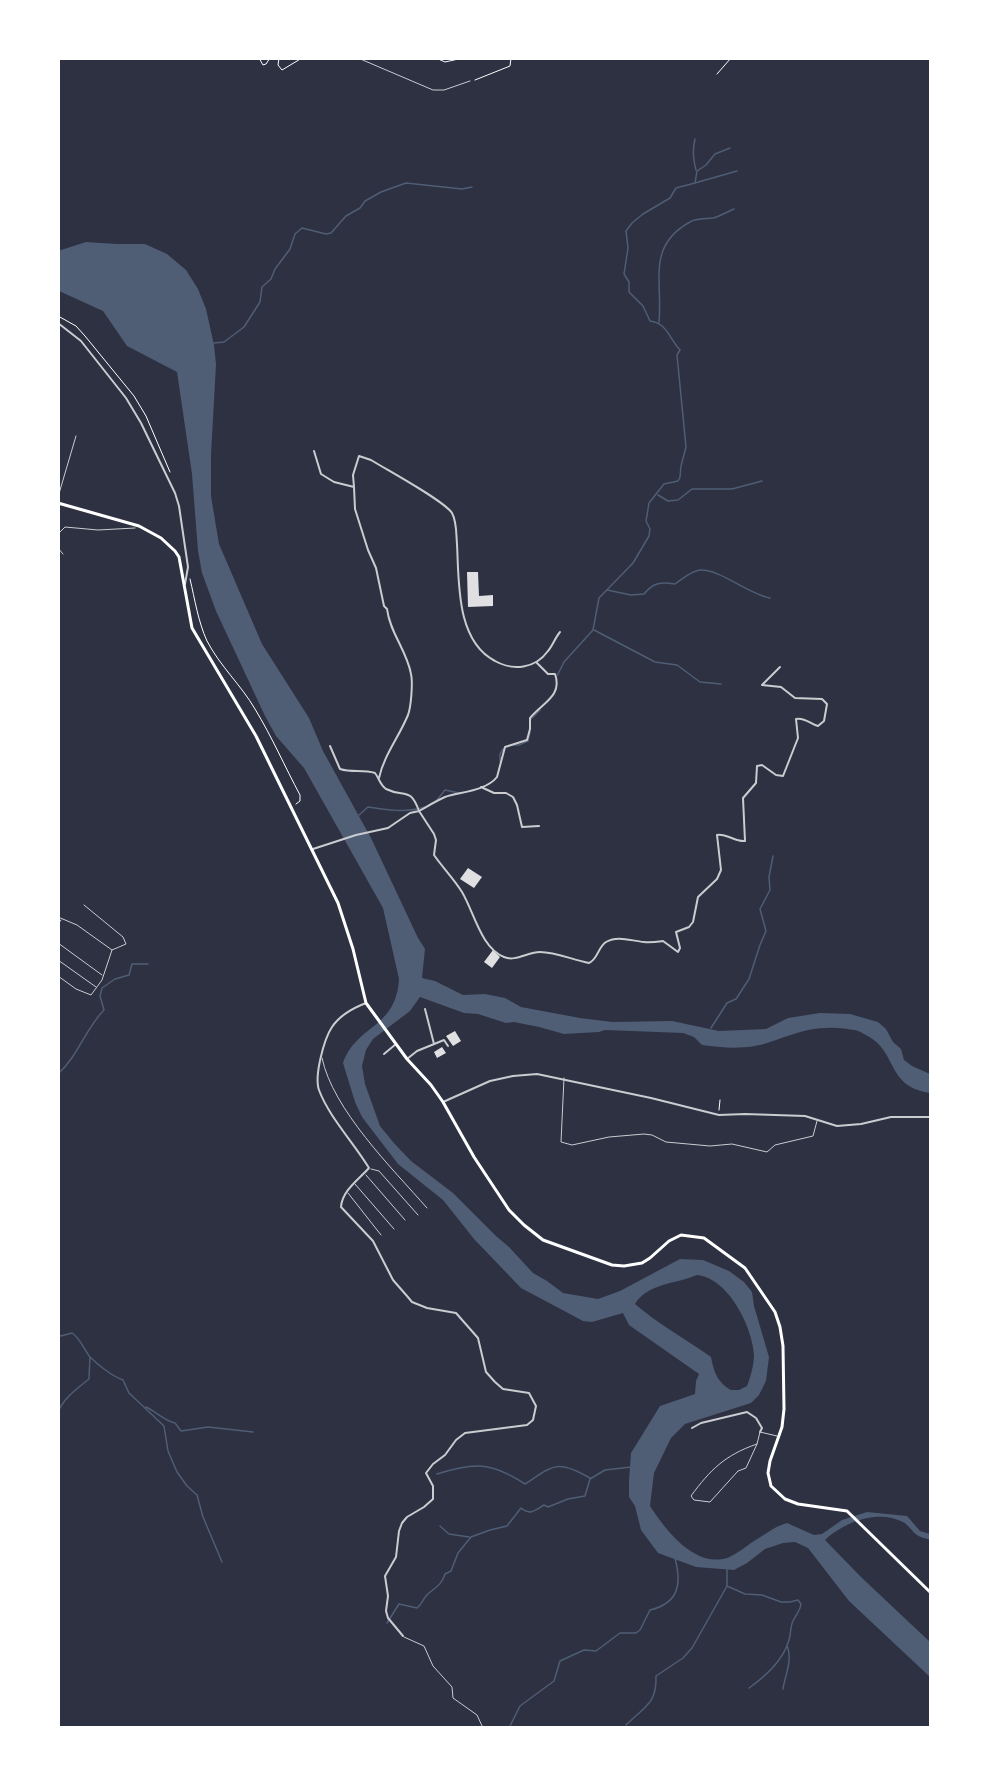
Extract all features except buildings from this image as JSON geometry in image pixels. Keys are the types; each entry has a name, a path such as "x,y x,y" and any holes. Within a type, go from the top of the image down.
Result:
{"main road":[{"path":"58,503 139,526 161,538 179,557 192,628 256,736 313,849 346,926 366,1002 407,1059 431,1085 509,1210 543,1240 600,1261 624,1266 642,1263 676,1237 692,1235 704,1238 745,1268 770,1303 780,1327 785,1399 779,1436 768,1473 771,1486 779,1495 798,1504 846,1511 930,1592"}],"street":[{"path":"58,323 81,341 126,398 150,442 179,506 188,567 185,584"},
{"path":"314,451 321,474 334,482 354,487"},
{"path":"379,778 385,759 409,714 411,673 389,622 376,568 357,516 353,475 359,456 371,460 441,503 451,512 456,529 459,588 464,614 473,641 491,659 503,666 524,667 536,662 547,653 560,632"},
{"path":"313,849 356,835 388,828 410,813 442,798 495,781 505,747 527,740 530,718 556,692 558,681 555,674 548,674 536,662"},
{"path":"330,746 340,769 348,772 370,771 378,775 381,785 387,789 415,799 434,834 434,855 460,890 486,943 504,957 515,958 539,952 589,963 593,961 602,945 620,938 646,943 663,941 678,952 680,948 676,932 689,927 693,922 698,897 717,879 721,870 717,835 721,834 745,841 743,798 756,783 757,766 762,765 783,776 798,738 796,719 806,719 818,726 824,721 827,704 822,699 795,698 781,687 762,685 780,667"},
{"path":"481,787 494,793 506,793 513,796 522,828 539,826"},
{"path":"366,1002 349,1011 332,1027 318,1076 319,1089 369,1168 342,1199 341,1208 373,1241 400,1290 412,1302 427,1308 456,1313 478,1338 486,1372 503,1389 529,1393 536,1406 533,1420 527,1425 465,1433 426,1473 434,1486 433,1499 402,1523 396,1557 385,1576 388,1618 403,1636"},
{"path":"425,1009 434,1044"},
{"path":"407,1059 417,1051 444,1040 448,1046"},
{"path":"384,1054 396,1044"},
{"path":"442,1101 490,1081 537,1074 564,1078 718,1115 805,1116 837,1126 861,1124 891,1117 930,1117"},
{"path":"693,1428 701,1423 747,1412 756,1418 762,1428 760,1432"}],"lane":[{"path":"358,58 433,90 444,90 470,81"},
{"path":"930,66 930,72"},
{"path":"58,497 76,436"},
{"path":"58,534 65,527 98,530 131,529 139,526"},
{"path":"58,548 63,554"},
{"path":"84,905 126,941 122,947 112,950"},
{"path":"58,917 77,925 112,950"},
{"path":"58,924 62,918"},
{"path":"58,944 103,976"},
{"path":"58,976 87,995 91,995 103,976 112,950"},
{"path":"58,960 97,988"},
{"path":"322,1056 325,1074 350,1116 427,1208"},
{"path":"564,1078 561,1142 567,1145 590,1143 609,1137 644,1134 666,1142 710,1146 732,1144 767,1152 775,1145 813,1136 817,1120"},
{"path":"369,1168 379,1171 418,1215"},
{"path":"364,1174 405,1220"},
{"path":"355,1184 394,1229"},
{"path":"347,1192 381,1235"},
{"path":"757,1444 725,1458 705,1477 691,1496 694,1500 710,1502 738,1471 746,1468 757,1444 760,1432 779,1436"},
{"path":"403,1636 424,1646 433,1666 452,1687 453,1698 477,1715 483,1728"}],"path":[{"path":"259,58 263,65 270,58"},
{"path":"279,58 278,65 282,70 302,58"},
{"path":"436,58 445,62 463,58"},
{"path":"470,81 506,69 510,66 511,58"},
{"path":"717,74 731,58"},
{"path":"718,1115 720,1101"}],"water":[{"path":"86,242 145,244 167,254 186,270 198,289 206,309 216,364 211,496 219,544 262,644 309,718 323,751 371,838 425,949 422,978 435,981 463,995 485,994 505,998 521,1007 580,1018 612,1022 672,1021 719,1031 766,1029 788,1018 820,1013 850,1014 878,1022 901,1049 904,1060 930,1074 930,1093 916,1089 899,1076 884,1050 876,1042 856,1030 820,1028 762,1045 719,1047 702,1045 694,1037 683,1033 605,1030 564,1034 514,1022 506,1023 478,1014 464,1013 420,997 410,1011 373,1039 366,1050 362,1066 365,1084 380,1126 393,1142 411,1161 453,1193 533,1273 563,1293 598,1299 620,1291 680,1259 703,1260 729,1271 744,1282 752,1292 769,1357 766,1381 759,1395 751,1403 685,1424 671,1438 654,1473 650,1506 672,1535 682,1544 692,1552 715,1560 730,1557 773,1529 787,1523 814,1535 822,1534 842,1520 867,1512 907,1516 920,1531 930,1534 930,1540 920,1537 903,1522 893,1518 872,1517 851,1523 825,1540 930,1642 930,1677 849,1601 808,1548 795,1542 765,1549 734,1570 696,1567 658,1553 641,1530 635,1506 629,1497 631,1453 660,1406 695,1394 699,1374 629,1325 623,1313 592,1322 583,1321 521,1288 474,1239 443,1200 398,1164 362,1117 343,1063 357,1040 384,1017 391,1008 396,995 399,979 383,908 304,768 276,736 216,611 202,573 198,551 192,474 177,372 127,346 103,311 59,291 58,251","holes":["697,1275 708,1278 728,1294 749,1330 754,1358 747,1386 739,1390 731,1390 719,1380 711,1357 635,1304 647,1292 663,1285"]}],"waterway":[{"path":"695,139 693,155 696,170"},
{"path":"557,676 564,662 593,630 599,598 633,563 649,536 650,529 646,521 649,503 664,484 678,481 686,447 677,355 680,350 664,328 650,321 643,306 629,292 629,282 624,274 628,248 626,231 643,214 670,198 676,188 695,183 697,171 706,165 715,154 730,148"},
{"path":"695,183 737,171"},
{"path":"214,343 224,342 244,327 260,302 262,287 271,279 275,269 290,249 295,234 302,228 326,234 331,233 346,216 360,208 365,201 381,192 406,183 462,189 472,187"},
{"path":"659,322 660,266 667,242 676,232 692,221 713,218 734,209"},
{"path":"658,495 668,501 678,500 692,489 732,489 762,481"},
{"path":"607,590 631,595 644,594 655,585 675,584 700,570 716,573 761,596 770,598"},
{"path":"594,630 655,662 677,665 700,682 721,684"},
{"path":"531,719 540,710"},
{"path":"513,745 528,741 530,732"},
{"path":"500,761 503,749"},
{"path":"437,800 445,790 459,793"},
{"path":"359,815 368,807 389,810 425,807"},
{"path":"711,1028 727,1003 736,999 749,979 766,931 760,909 770,890 769,877 773,856"},
{"path":"58,1074 71,1059 104,1010 100,996 102,988 115,979 129,975 132,964 148,964"},
{"path":"58,1334 61,1336 72,1333 75,1335 90,1357 105,1370 123,1380 129,1393 164,1426 168,1451 177,1472 197,1495 203,1517 222,1562"},
{"path":"58,1413 67,1398 89,1379 90,1357"},
{"path":"146,1407 175,1423 181,1431 208,1427 253,1432"},
{"path":"437,1474 462,1467 482,1466 502,1471 525,1484 543,1472 563,1467 590,1478"},
{"path":"387,1623 399,1604 419,1607 426,1596 441,1582 445,1574 451,1571 458,1553 471,1537 507,1526 521,1508 527,1512 533,1511 544,1505 548,1507 568,1499 585,1496 590,1479 605,1470 631,1467"},
{"path":"440,1526 449,1534 469,1537"},
{"path":"509,1728 520,1706 554,1681 560,1661 584,1650 596,1651 620,1633 636,1633 640,1630 650,1610 667,1603 678,1584 675,1558"},
{"path":"626,1725 652,1699 656,1676 683,1658 692,1648 727,1586 727,1568"},
{"path":"727,1586 745,1594 762,1595 781,1602 798,1600 801,1604 792,1623 783,1655 768,1673 749,1688"},
{"path":"783,1689 789,1662 787,1646"}]}
